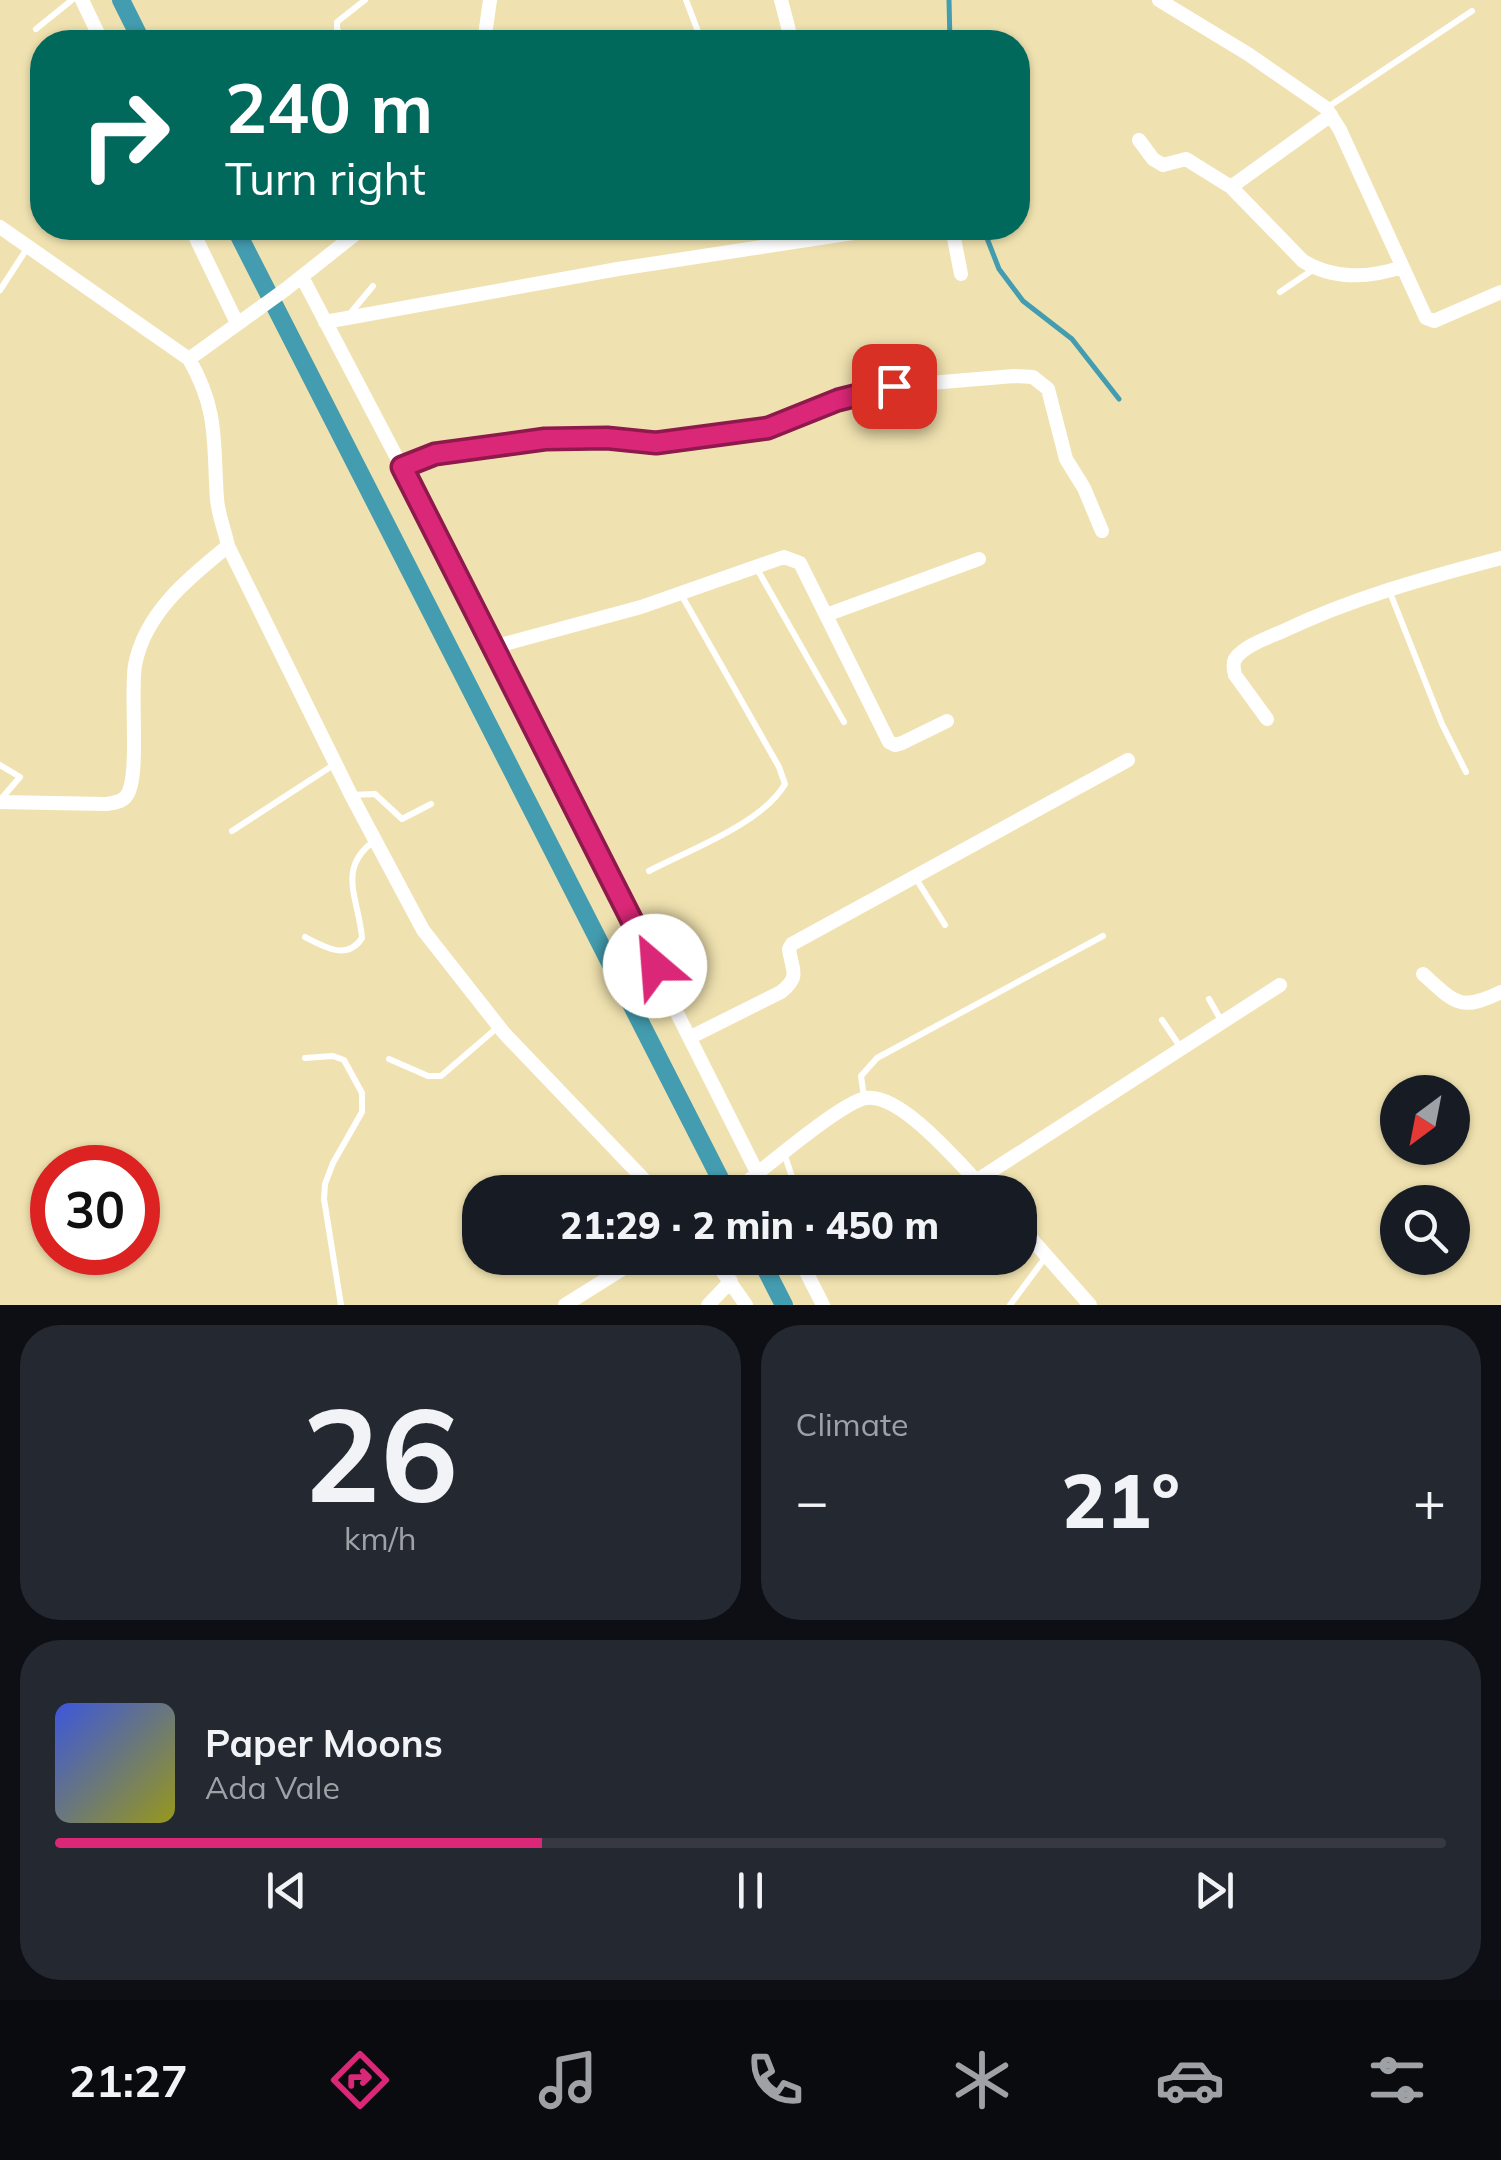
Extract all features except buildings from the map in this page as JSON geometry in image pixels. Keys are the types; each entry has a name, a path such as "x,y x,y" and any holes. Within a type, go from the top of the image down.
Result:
{"street":[{"path":"82,0 96,30"},
{"path":"486,30 490,0"},
{"path":"781,0 789,30"},
{"path":"1159,0 1248,54 1329,112 1430,321 1501,292"},
{"path":"1231,186 1329,112"},
{"path":"1139,140 1153,159 1163,165 1186,159 1231,186 1303,261 1316,269 1374,277 1402,267"},
{"path":"0,227 189,359 214,424 217,502 228,546 351,796 423,930 498,1027 640,1175"},
{"path":"197,240 244,319"},
{"path":"189,359 348,240"},
{"path":"325,322 788,240"},
{"path":"954,240 961,274"},
{"path":"302,277 494,647 758,1174 864,1097 881,1099 921,1125 970,1175"},
{"path":"402,467 435,454 545,439 607,438 656,443 706,438 768,428 838,400 894,386 1014,376 1033,378 1048,390 1066,459 1084,488 1102,531"},
{"path":"0,801 106,804 127,796 133,776 131,697 143,640 168,600 228,546"},
{"path":"494,647 680,593 784,557 794,558 815,588 889,742 902,743 947,721"},
{"path":"1267,719 1234,674 1235,659 1254,644 1325,611 1389,588 1501,558"},
{"path":"826,615 979,560"},
{"path":"691,1037 792,983 792,944 1128,760"},
{"path":"1423,974 1463,1004 1474,1005 1501,992"},
{"path":"985,1175 1280,985"},
{"path":"1037,1245 1090,1305"},
{"path":"565,1305 613,1275"},
{"path":"726,1275 746,1305"},
{"path":"808,1275 823,1305"},
{"path":"708,1305 731,1282"}],"lane":[{"path":"36,29 72,0"},
{"path":"337,30 337,22 366,0"},
{"path":"686,0 697,30"},
{"path":"1329,112 1472,11"},
{"path":"0,290 28,246"},
{"path":"1280,292 1316,269"},
{"path":"347,318 373,286"},
{"path":"756,567 844,722"},
{"path":"1389,588 1442,724 1466,772"},
{"path":"648,871 761,812 778,798 785,784 680,593"},
{"path":"232,831 335,764"},
{"path":"0,766 20,777 0,801"},
{"path":"351,796 375,794 402,819 431,804"},
{"path":"305,937 329,949 345,951 357,946 362,938 361,924 351,876 360,852 374,841"},
{"path":"915,877 945,925"},
{"path":"864,1097 861,1076 878,1058 1103,936"},
{"path":"1209,999 1222,1022"},
{"path":"1162,1020 1182,1048"},
{"path":"389,1059 428,1076 440,1076 498,1027"},
{"path":"305,1058 333,1056 344,1060 362,1093 362,1112 325,1184 341,1305"},
{"path":"784,1154 791,1175"},
{"path":"1010,1305 1047,1256"}],"waterway":[{"path":"121,0 136,30"},
{"path":"949,0 950,30"},
{"path":"241,240 718,1175"},
{"path":"988,240 999,269 1023,301 1072,339 1119,399"},
{"path":"769,1275 784,1305"}],"route":[{"path":"655,966 402,467 435,454 545,439 680,442 768,428 838,400 894,386"}]}
